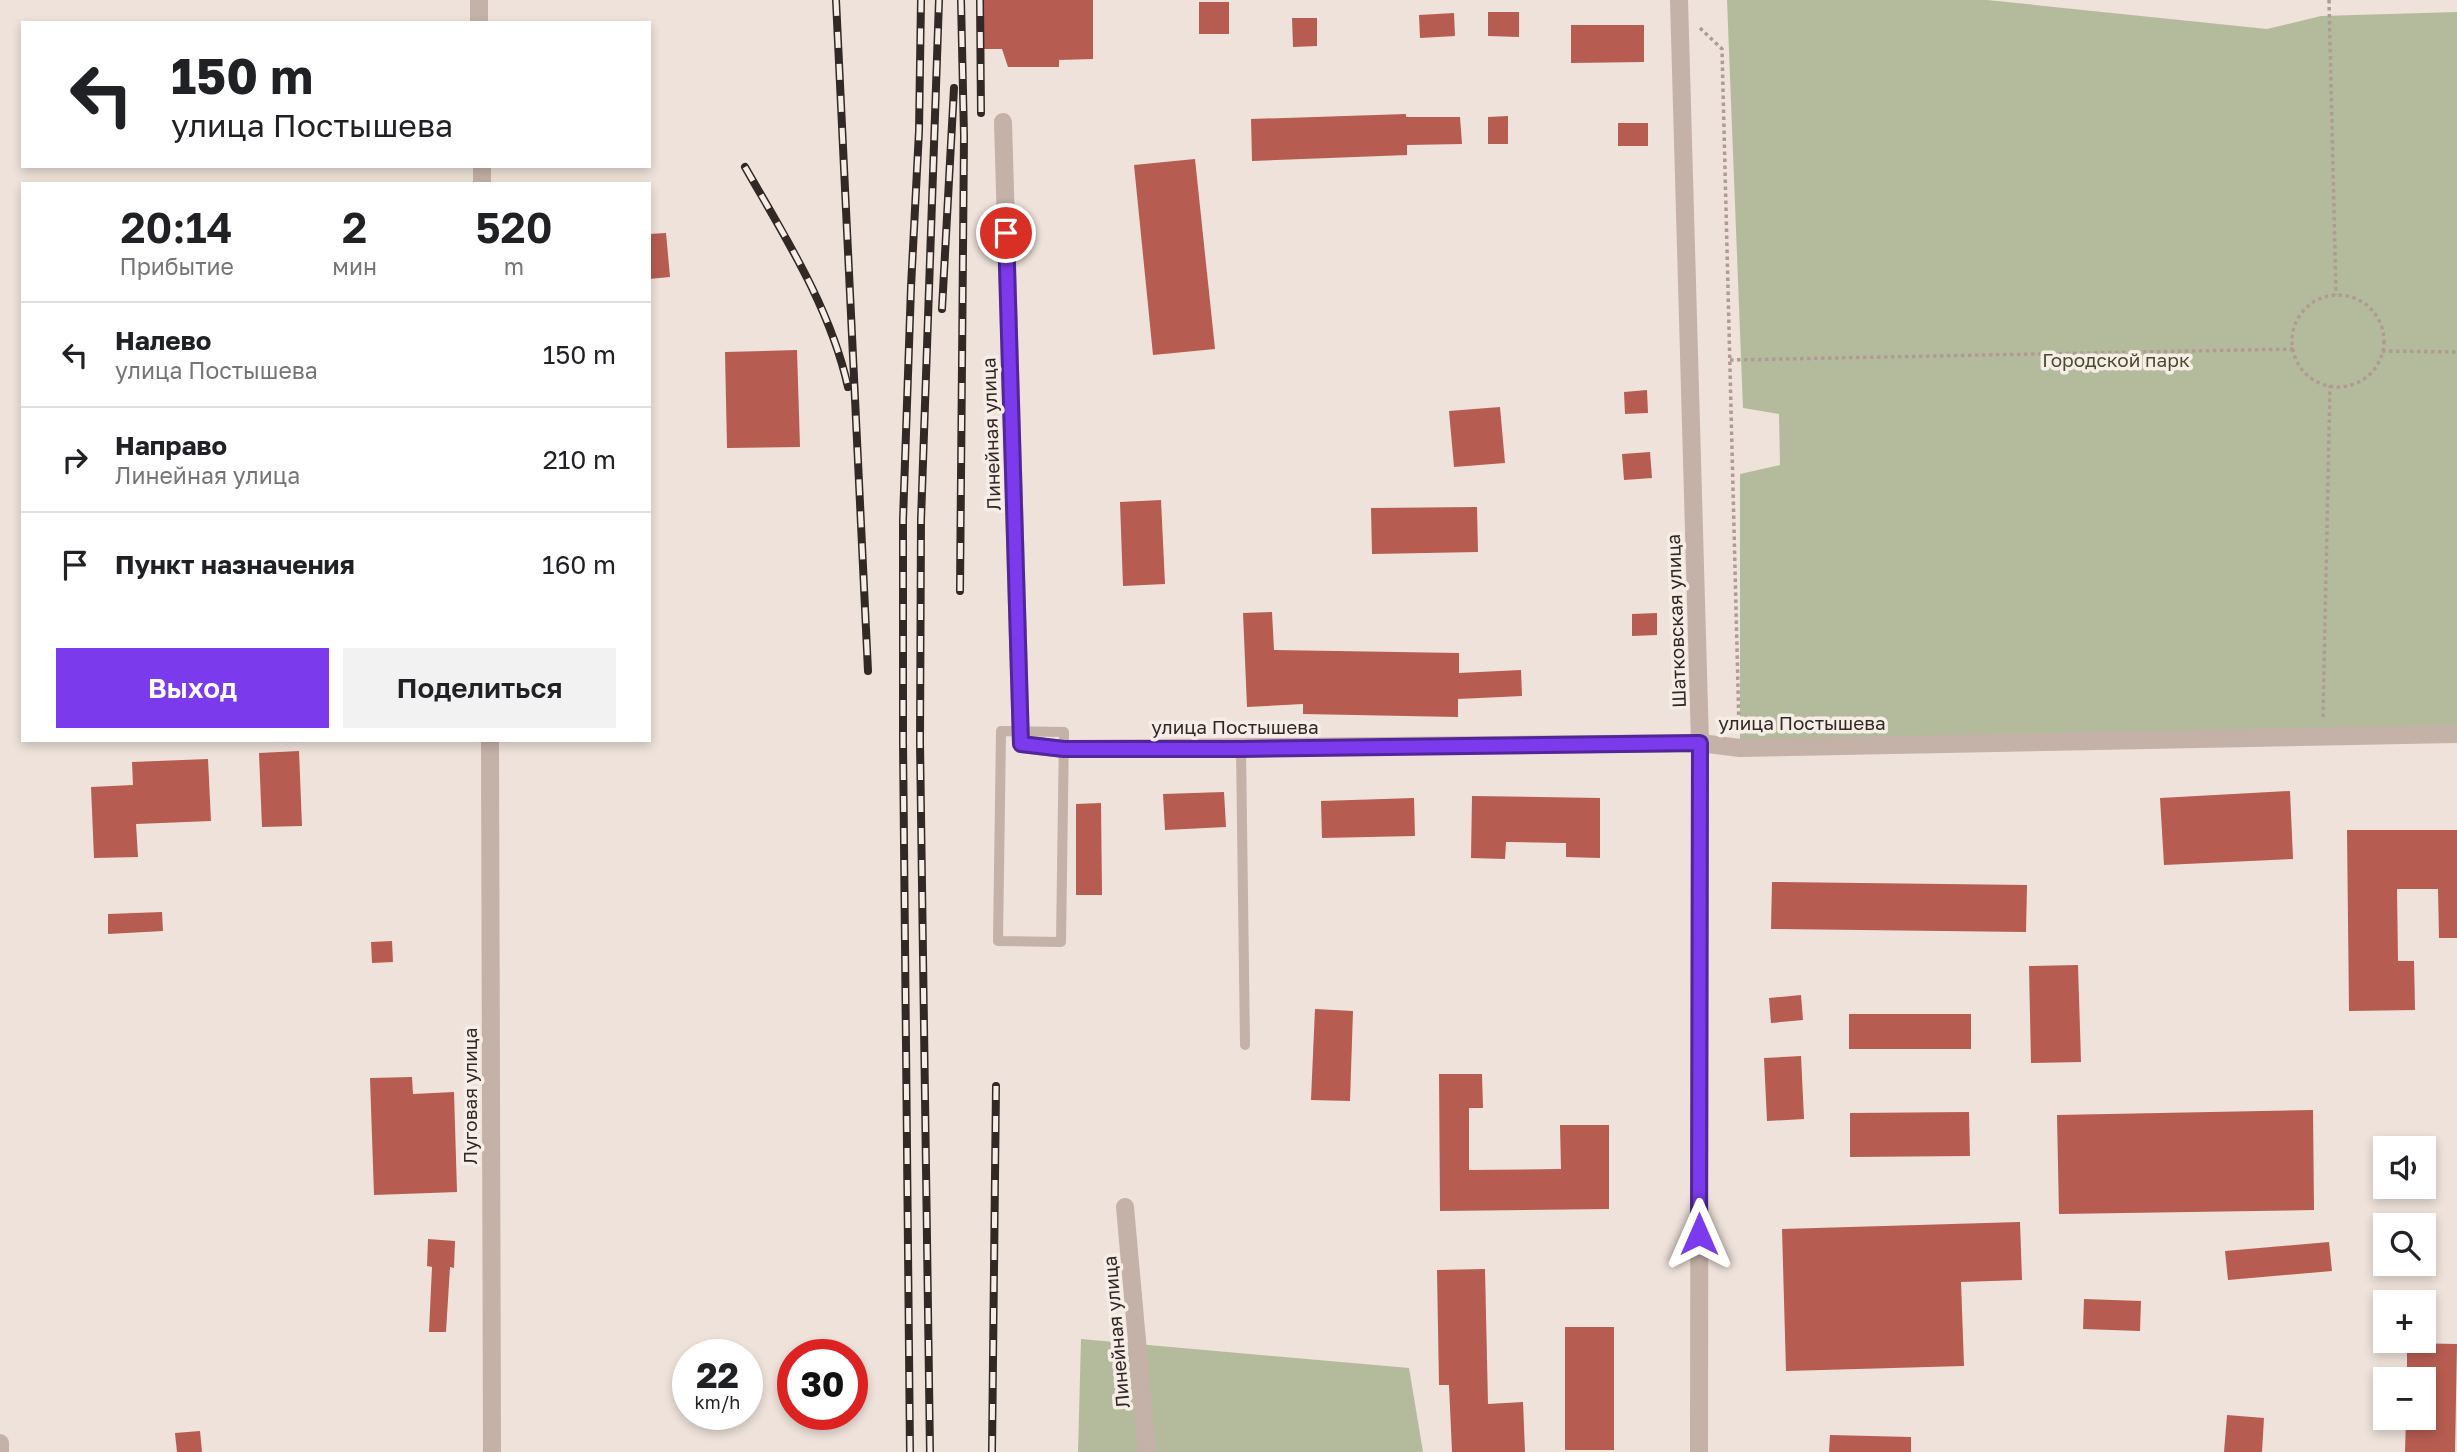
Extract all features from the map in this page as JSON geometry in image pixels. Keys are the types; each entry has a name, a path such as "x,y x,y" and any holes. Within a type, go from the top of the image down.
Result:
{"street":[{"path":"479,0 479,21"},
{"name":"Шатковская улица","path":"1679,4 1700,743 1699,1452"},
{"name":"Линейная улица","path":"1003,122 1021,738"},
{"name":"улица Постышева","path":"1021,738 1064,749 1700,743 1740,748 2457,734"},
{"name":"Луговая улица","path":"489,742 492,1452"},
{"name":"Линейная улица","path":"1125,1207 1147,1452"},
{"path":"0,1443 0,1452"}],"lane":[{"path":"1021,738 1001,731 999,941 1061,942 1064,749"},
{"path":"1241,749 1245,1045"}],"path":[{"path":"2329,0 2336,295"},
{"path":"1679,4 1722,49 1740,748"},
{"path":"2336,295 2351,297 2364,303 2375,314 2382,328 2382,351 2372,371 2360,381 2345,386 2330,386 2316,381 2304,372 2293,349 2292,330 2298,316 2308,305 2321,298 2336,295"},
{"path":"1730,360 2293,349"},
{"path":"2382,351 2457,352"},
{"path":"2323,736 2330,386"}],"green space":[{"name":"Городской парк","path":"1727,0 1987,0 2267,29 2321,16 2457,12 2457,734 1740,748 1740,474 1780,465 1779,414 1743,408"},
{"path":"1081,1339 1409,1368 1423,1452 1078,1452"}],"building":[{"path":"982,0 1093,0 1093,59 1059,60 1059,67 1008,67 1002,49 982,49"},
{"path":"1199,2 1229,2 1229,34 1199,34"},
{"path":"1488,12 1519,12 1519,37 1488,36"},
{"path":"1454,13 1455,36 1420,38 1419,15"},
{"path":"1292,18 1317,18 1317,46 1293,47"},
{"path":"1571,25 1644,25 1644,62 1571,63"},
{"path":"1406,114 1406,117 1460,117 1462,144 1407,145 1407,155 1252,161 1251,119"},
{"path":"1508,116 1508,144 1488,144 1488,117"},
{"path":"1618,123 1648,123 1648,146 1618,146"},
{"path":"1195,159 1215,349 1153,355 1134,165"},
{"path":"666,233 670,277 651,279 651,234"},
{"path":"797,350 800,447 727,448 725,352"},
{"path":"1647,390 1648,413 1625,414 1624,392"},
{"path":"1500,407 1505,463 1454,467 1449,411"},
{"path":"1650,452 1652,478 1624,480 1622,454"},
{"path":"1161,500 1165,584 1123,586 1120,502"},
{"path":"1477,507 1478,552 1372,554 1371,508"},
{"path":"1272,612 1274,650 1459,653 1459,673 1521,670 1522,696 1458,699 1458,717 1303,714 1303,704 1247,707 1243,613"},
{"path":"1657,613 1657,635 1632,636 1632,614"},
{"path":"299,751 302,826 262,827 259,753"},
{"path":"208,759 211,821 136,824 138,857 94,858 91,787 133,785 132,762"},
{"path":"2290,791 2293,859 2164,865 2160,798"},
{"path":"1224,792 1226,827 1165,830 1163,794"},
{"path":"1472,796 1600,798 1600,858 1566,857 1566,843 1506,842 1505,859 1471,858"},
{"path":"1414,798 1415,836 1322,838 1321,801"},
{"path":"1101,803 1102,895 1076,895 1076,804"},
{"path":"2347,830 2457,830 2457,938 2439,938 2438,889 2397,889 2398,961 2414,961 2415,1010 2349,1011"},
{"path":"1772,882 2027,885 2026,932 1771,929"},
{"path":"162,912 163,931 108,934 108,914"},
{"path":"392,941 393,962 372,963 371,942"},
{"path":"2078,965 2081,1062 2031,1063 2029,966"},
{"path":"1801,995 1803,1020 1771,1023 1769,998"},
{"path":"1315,1009 1353,1011 1350,1101 1311,1100"},
{"path":"1849,1014 1971,1014 1971,1049 1849,1049"},
{"path":"1801,1056 1804,1119 1767,1121 1764,1058"},
{"path":"1439,1074 1482,1074 1483,1108 1469,1108 1469,1170 1561,1169 1560,1125 1609,1125 1609,1209 1440,1211"},
{"path":"412,1077 413,1094 454,1092 457,1192 374,1195 370,1078"},
{"path":"2313,1110 2314,1210 2059,1214 2057,1115"},
{"path":"1969,1112 1970,1156 1850,1157 1850,1113"},
{"path":"2020,1222 2022,1280 1961,1282 1964,1366 1786,1371 1782,1229"},
{"path":"428,1239 455,1241 454,1268 450,1267 446,1332 429,1332 432,1267 427,1266"},
{"path":"2329,1242 2332,1271 2228,1280 2225,1251"},
{"path":"1485,1269 1488,1404 1523,1402 1525,1452 1452,1452 1449,1385 1439,1385 1437,1270"},
{"path":"2084,1299 2141,1301 2140,1331 2083,1329"},
{"path":"1565,1327 1614,1327 1614,1450 1565,1450"},
{"path":"2436,1344 2457,1344 2455,1452 2405,1452 2406,1430 2436,1430 2436,1367 2407,1367 2407,1353 2436,1353"},
{"path":"2227,1415 2264,1418 2262,1452 2224,1452"},
{"path":"200,1431 202,1452 177,1452 175,1433"},
{"path":"1830,1435 1911,1437 1911,1452 1829,1452"}],"railway":[{"path":"836,0 868,671"},
{"path":"910,1452 903,520 919,131 921,0"},
{"path":"930,1452 920,742 921,520 939,0"},
{"path":"960,591 964,136 961,0"},
{"path":"980,0 981,113"},
{"path":"942,309 954,88"},
{"path":"745,167 805,273 830,329 848,387"},
{"path":"992,1452 996,1086"}],"route":[{"path":"1006,233 1021,744 1064,749 1241,749 1700,743 1699,1234"}]}
